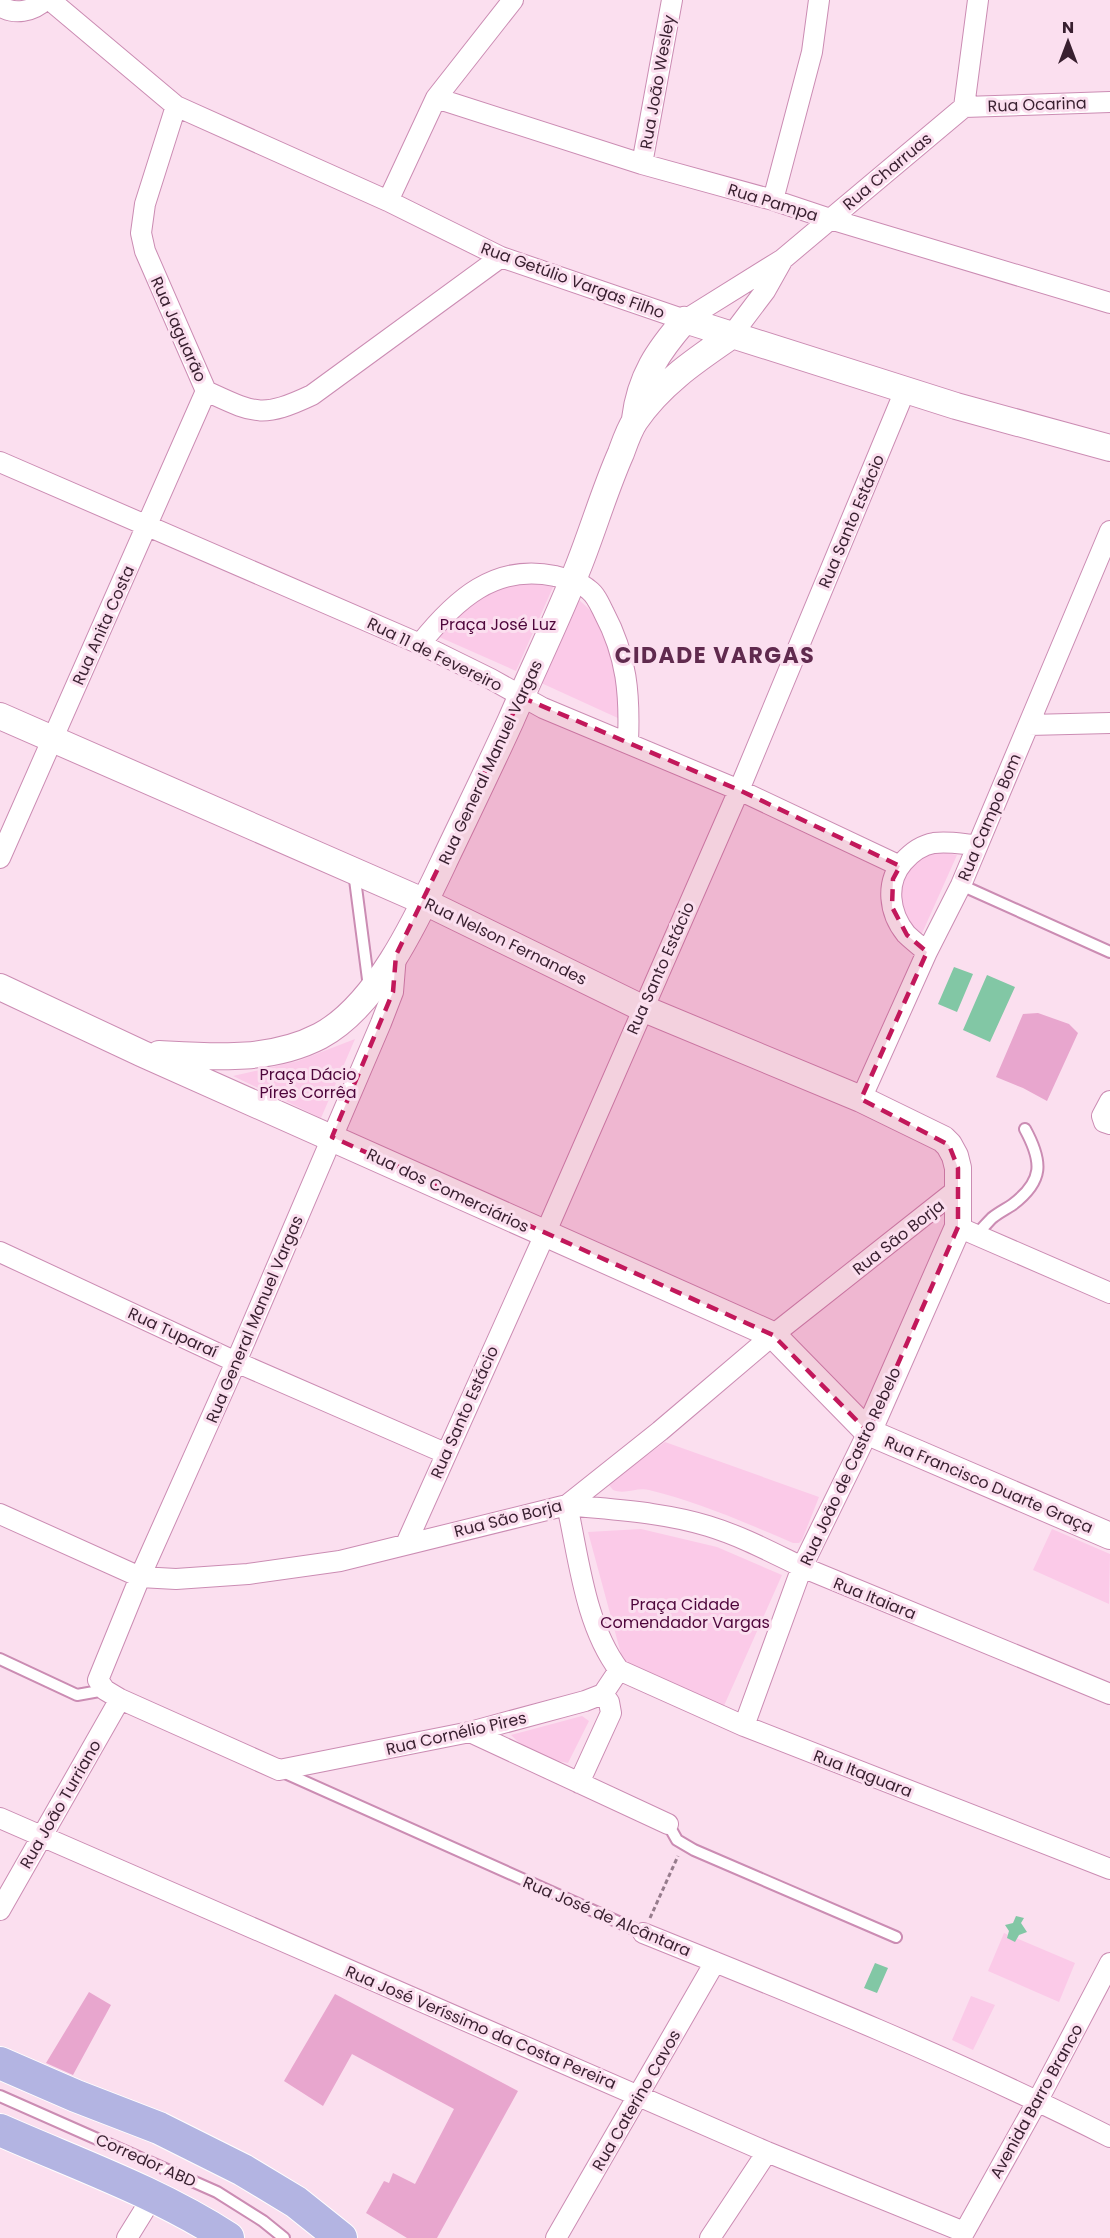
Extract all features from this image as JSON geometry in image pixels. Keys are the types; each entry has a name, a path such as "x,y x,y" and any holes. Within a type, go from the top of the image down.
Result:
{"main road":[{"path":"0,2063 159,2128 243,2170 297,2202 341,2238"},
{"path":"0,2130 153,2196 228,2238"}],"street":[{"path":"0,6 13,12 26,11 40,6 45,0"},
{"name":"Rua Getúlio Vargas Filho","path":"50,0 176,106 388,201 501,257 678,329 731,336 906,388 956,406 1110,448"},
{"path":"388,201 436,98 513,0"},
{"name":"Rua João Wesley","path":"642,164 672,0"},
{"path":"773,200 812,52 819,0"},
{"path":"964,107 978,0"},
{"name":"Rua Pampa","path":"436,98 642,164 773,200 1110,303"},
{"name":"Rua Ocarina","path":"964,107 1110,102"},
{"name":"Rua Jaguarão","path":"176,106 145,204 141,233 145,251 206,391 247,410 269,412 312,396 501,257"},
{"name":"Rua Charruas","path":"678,329 783,259 964,107"},
{"name":"Rua Charruas","path":"731,336 765,291 783,259"},
{"path":"678,329 671,350 679,359 691,362 702,356"},
{"name":"Rua General Manuel Vargas","path":"425,902 521,697 579,566 603,492 634,422 638,395 645,377 678,329"},
{"name":"Rua General Manuel Vargas","path":"634,422 663,387 731,336"},
{"name":"Rua Santo Estácio","path":"406,1544 545,1234 739,790 906,388"},
{"name":"Rua Anita Costa","path":"0,858 206,391"},
{"name":"Rua 11 de Fevereiro","path":"0,462 420,644 491,679 521,697 739,790 900,866"},
{"name":"Rua Campo Bom","path":"861,1100 927,952 961,885 1110,531"},
{"path":"420,644 452,608 477,588 507,576 517,575 548,575 572,580 590,590 612,628 627,679 630,709 628,742"},
{"name":"Rua Nelson Fernandes","path":"0,716 425,902 642,1008 861,1100 943,1139 950,1145 955,1156 963,1215"},
{"path":"1029,725 1110,723"},
{"path":"927,952 907,934 897,920 892,907 893,879 909,856 924,846 935,843 976,845"},
{"path":"143,1054 227,1057 258,1055 293,1048 321,1035 346,1017 369,991 396,955 425,902"},
{"name":"Rua General Manuel Vargas","path":"108,1690 140,1577 236,1362 393,992 396,955"},
{"name":"Rua dos Comerciários","path":"0,987 143,1054 773,1335 868,1432"},
{"path":"1110,1101 1102,1116 1104,1122 1110,1124"},
{"path":"963,1215 1110,1293"},
{"name":"Rua São Borja","path":"0,1514 140,1577 176,1579 248,1574 340,1561 567,1505 660,1431 773,1335 963,1215"},
{"name":"Rua João de Castro Rebelo","path":"744,1726 802,1567 868,1432 963,1215"},
{"name":"Rua Tuparaí","path":"0,1252 236,1362 446,1453"},
{"name":"Rua Francisco Duarte Graça","path":"868,1432 1110,1536"},
{"path":"567,1505 592,1619 607,1653 619,1670 603,1694 609,1702 611,1713 579,1783"},
{"name":"Rua Itaiara","path":"567,1505 652,1513 708,1526 1110,1694"},
{"name":"Rua Itaguara","path":"619,1670 744,1726 1110,1869"},
{"name":"Rua José de Alcântara","path":"108,1690 279,1770"},
{"name":"Rua João Turriano","path":"0,1910 43,1837 108,1690"},
{"name":"Rua Cornélio Pires","path":"279,1770 470,1732 568,1706 603,1694"},
{"path":"470,1732 668,1824"},
{"name":"Rua José Veríssimo da Costa Pereira","path":"0,1818 962,2235"},
{"name":"Rua José de Alcântara","path":"642,1933 890,2035 1038,2100 1110,2137"},
{"name":"Rua Caterino Cavos","path":"556,2238 715,1962"},
{"name":"Avenida Barro Branco","path":"962,2235 1038,2100 1110,1963"},
{"path":"710,2238 767,2152"},
{"path":"127,2238 153,2196"}],"lane":[{"path":"354,871 369,991"},
{"path":"961,885 1110,952"},
{"path":"963,1215 993,1217 1033,1186 1038,1172 1038,1158 1025,1129"},
{"path":"0,1659 77,1695 108,1690"},
{"name":"Rua José de Alcântara","path":"279,1770 642,1933"},
{"path":"668,1824 676,1840 693,1850 896,1937"},
{"name":"Corredor ABD","path":"0,2096 217,2192 263,2221 284,2238"}],"path":[{"path":"642,1933 679,1854"}],"highlighted area":[{"path":"521,697 739,790 900,866 893,879 892,907 907,935 927,952 861,1099 949,1145 958,1168 958,1227 868,1432 773,1335 332,1137 393,992 396,955"}],"green space":[{"name":"Praça José Luz","path":"525,582 553,587 516,671 437,636 480,593"},
{"name":"Praça José Luz","path":"576,597 601,626 611,651 620,719 539,682"},
{"path":"937,851 957,855 919,940 901,920 899,884 915,860"},
{"name":"Praça Dácio Píres Corrêa","path":"355,1039 321,1118 233,1076 298,1061"},
{"path":"665,1442 819,1497 802,1540 799,1543 793,1543 668,1495 644,1489 622,1492 613,1490 609,1485 611,1482"},
{"name":"Praça Cidade Comendador Vargas","path":"641,1529 717,1547 782,1575 723,1708 624,1665 588,1532"},
{"path":"1052,1529 1110,1554 1109,1604 1033,1570"},
{"path":"582,1716 589,1721 568,1763 537,1753 511,1735"},
{"path":"1004,1933 1075,1963 1059,2002 988,1971"},
{"path":"971,1996 995,2005 973,2050 952,2040"}],"shaded area":[{"path":"954,967 973,974 957,1012 938,1004"},
{"path":"987,975 1015,987 990,1042 963,1030"},
{"path":"1016,1916 1024,1918 1021,1923 1027,1932 1019,1935 1015,1942 1007,1938 1009,1931 1005,1925 1013,1923"},
{"path":"875,1963 888,1968 877,1993 864,1988"}],"building":[{"path":"1038,1013 1069,1024 1078,1033 1047,1101 996,1077 1023,1014"},
{"path":"89,1992 111,2005 73,2075 46,2063"},
{"path":"335,1994 518,2091 437,2238 407,2238 366,2213 384,2181 389,2183 393,2173 415,2184 454,2109 352,2054 323,2106 284,2081"}],"district":[{"name":"CIDADE VARGAS","path":"715,655"}]}
